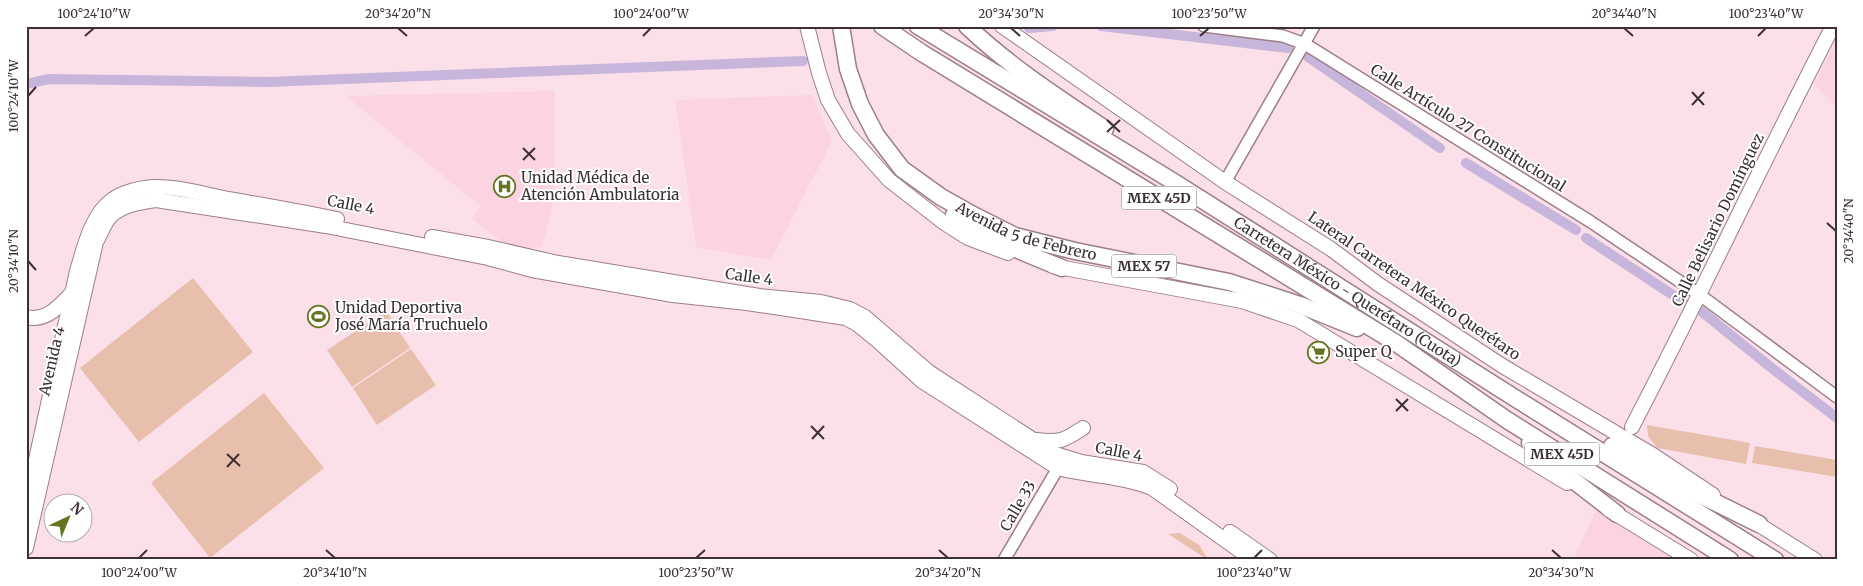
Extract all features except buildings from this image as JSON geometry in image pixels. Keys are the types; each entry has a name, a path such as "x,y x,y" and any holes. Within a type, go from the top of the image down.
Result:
{"highway":[{"name":"Avenida 5 de Febrero","path":"841,26 848,69 860,104 876,135 902,168 941,197 974,216 1015,236 1084,253 1229,282 1300,305 1396,343"},
{"name":"Carretera México - Querétaro (Cuota)","path":"882,26 922,53 1396,343 1507,420 1730,560"},
{"name":"Carretera México - Querétaro (Cuota)","path":"918,26 1174,182 1775,560"},
{"path":"967,26 988,46 1052,94 1132,147 1174,182"},
{"path":"902,168 939,205 972,228 1062,268"},
{"path":"1518,400 1584,431 1680,485 1759,524"},
{"path":"1507,420 1543,455 1617,514"}],"main road":[{"path":"807,26 828,100 848,134 889,180 943,222 968,238 1017,256 1062,268 1242,301 1298,320 1523,455 1691,560"},
{"name":"Lateral Carretera México Querétaro","path":"1002,26 1225,182 1331,249 1378,284 1501,365 1652,455 1815,560"},
{"name":"Calle Belisario Domínguez","path":"1632,428 1833,26"},
{"name":"Avenida 4","path":"26,506 71,294 86,241 102,208 112,199 128,192 154,187"},
{"name":"Calle 4","path":"154,187 185,190 488,247 558,263 759,296 795,298 837,304 864,317 929,372 1055,454 1064,458 1143,472 1157,480 1263,559"},
{"name":"Calle 4","path":"140,202 156,200 252,214 432,246 532,270 673,295 747,303 846,318 857,324 878,341 922,381 1058,468 1075,473 1138,482 1152,488 1263,559"},
{"name":"Avenida 4","path":"26,548 96,242 110,217 140,202"},
{"path":"26,317 41,318 51,313 71,294"},
{"path":"1606,427 1624,425 1632,428 1645,441 1652,455"},
{"path":"1035,440 1054,442 1063,440 1083,428"}],"street":[{"name":"Calle Artículo 27 Constitucional","path":"1204,26 1283,36 1305,44 1584,218 1700,295 1837,397"},
{"path":"1225,182 1314,26"},
{"name":"Calle 33","path":"1004,560 1058,468"}],"shaded area":[{"path":"1837,38 1837,107 1814,85"},
{"name":"Unidad Médica de Atención Ambulatoria","path":"555,91 555,168 551,216 542,245 529,250 502,242 472,219 480,206 346,96"},
{"path":"812,95 832,141 771,260 696,247 675,100"},
{"path":"193,278 253,352 139,442 80,368"},
{"path":"386,311 410,348 352,387 327,350"},
{"path":"411,349 436,385 377,425 353,388"},
{"path":"264,393 324,468 210,558 151,483"},
{"path":"1647,425 1750,443 1746,464 1657,448 1648,436"},
{"path":"1755,446 1837,460 1837,477 1752,463"},
{"path":"1596,510 1677,560 1573,560"},
{"path":"1180,533 1199,545 1208,559 1211,560 1208,560 1168,534"}],"waterway":[{"path":"1029,28 1053,26"},
{"path":"1101,26 1288,48"},
{"path":"1308,57 1440,148"},
{"path":"26,84 49,79 268,82 803,61"},
{"path":"1466,163 1576,230"},
{"path":"1586,238 1682,301"},
{"path":"1701,311 1837,418"}],"place":[{"name":"Unidad Médica de Atención Ambulatoria","path":"505,187"},
{"name":"Unidad Deportiva José María Truchuelo","path":"319,317"},
{"name":"Super Q","path":"1319,352"}]}
